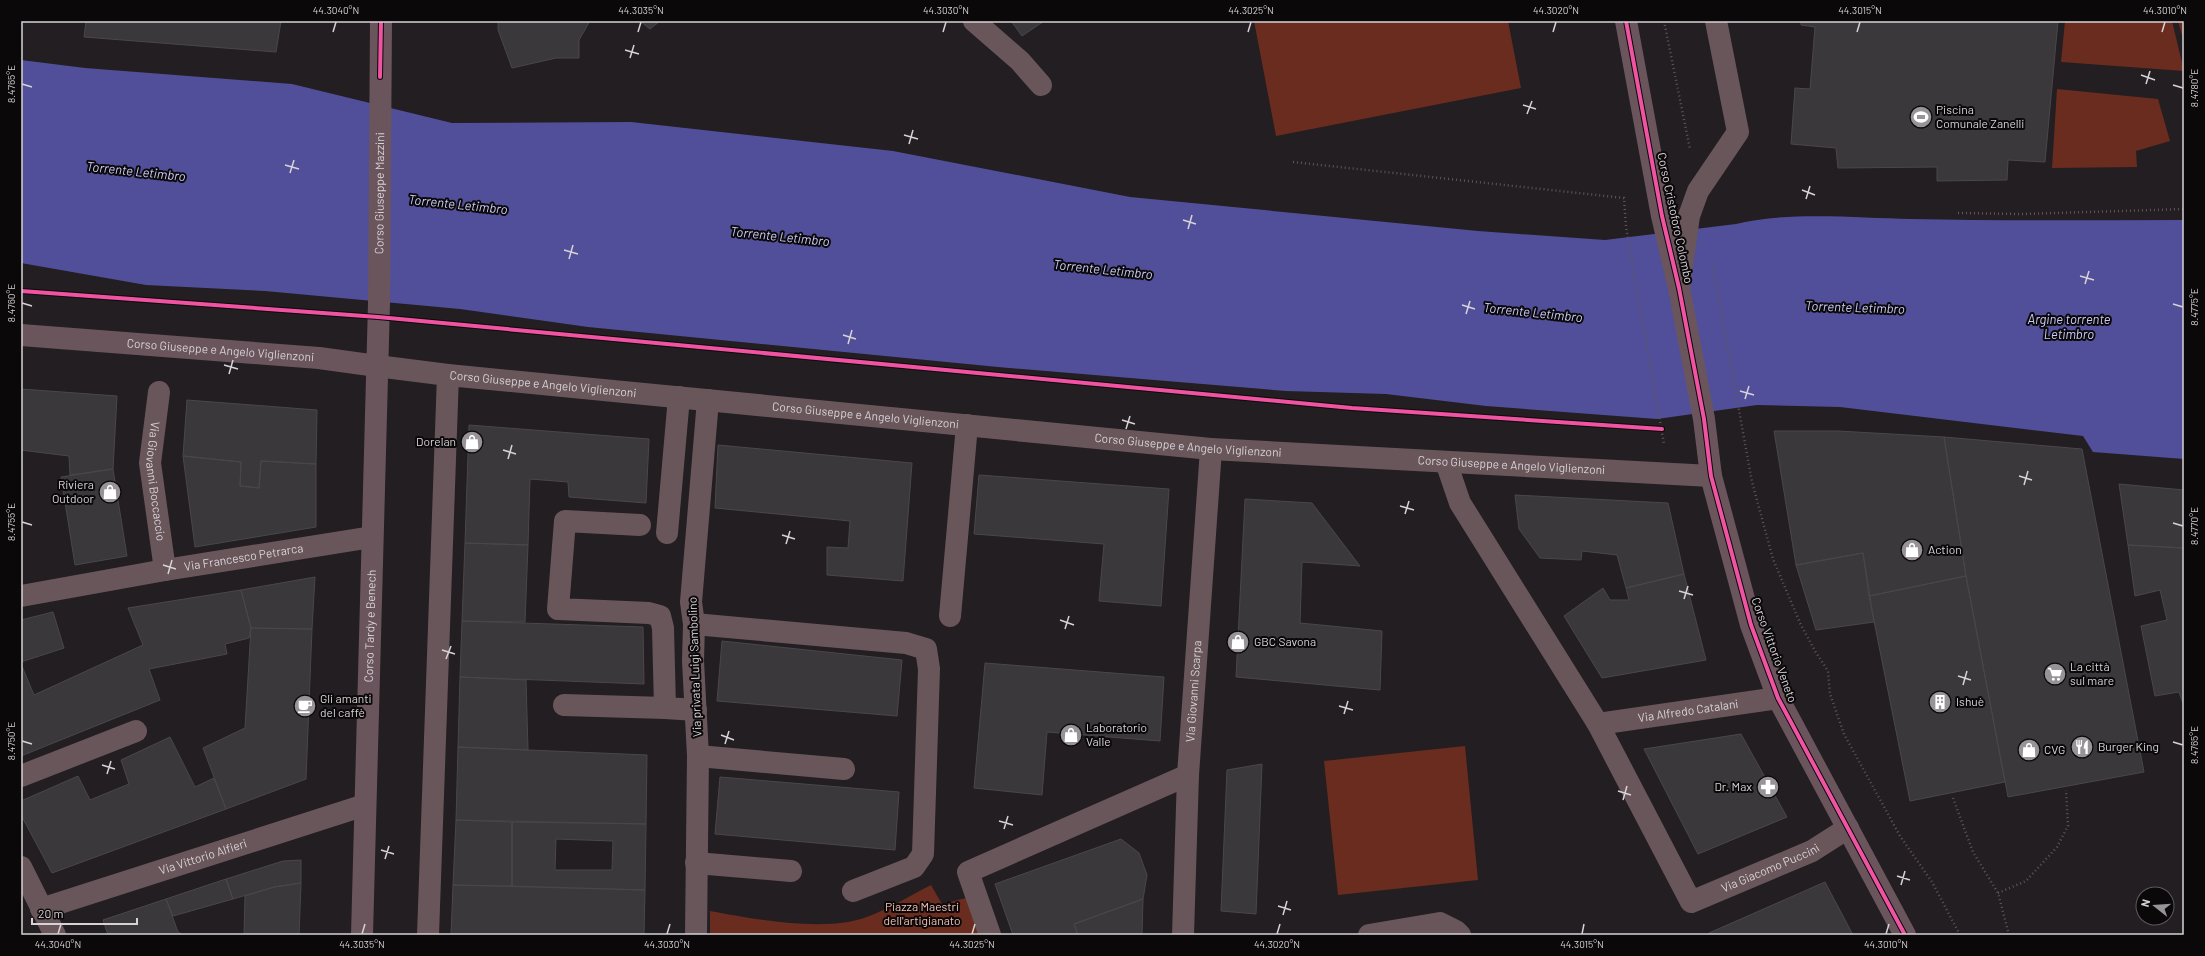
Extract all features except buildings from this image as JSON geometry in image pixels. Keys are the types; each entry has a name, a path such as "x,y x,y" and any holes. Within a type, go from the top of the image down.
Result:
{"main road":[{"name":"Corso Giuseppe Mazzini","path":"377,366 379,303 381,21"},
{"name":"Corso Cristoforo Colombo","path":"1626,21 1662,216 1679,288 1704,419"},
{"name":"Corso Giuseppe e Angelo Viglienzoni","path":"21,335 311,358 377,366"},
{"name":"Corso Tardy e Benech","path":"362,935 377,366"},
{"name":"Corso Vittorio Veneto","path":"1704,419 1711,476 1751,625 1778,698 1905,935"}],"street":[{"path":"974,21 1020,61 1041,85"},
{"name":"Corso Cristoforo Colombo","path":"1679,288 1689,216 1698,191 1738,132 1716,21"},
{"name":"Corso Giuseppe e Angelo Viglienzoni","path":"377,366 448,375 1210,449 1711,476"},
{"path":"428,935 448,375"},
{"name":"Via Giovanni Boccaccio","path":"159,392 150,463 165,570"},
{"path":"667,533 679,397"},
{"name":"Via privata Luigi Sambolino","path":"696,935 698,756 693,661 694,624 691,602 708,400"},
{"path":"950,616 967,425"},
{"name":"Via Giovanni Scarpa","path":"1183,935 1188,774 1210,449"},
{"path":"1446,462 1463,510 1598,724"},
{"path":"640,525 565,521 558,609 649,613 660,616 663,628 665,708"},
{"name":"Via Francesco Petrarca","path":"21,596 165,570 372,537"},
{"path":"694,624 906,643 926,649 929,669 923,854 914,867 854,891"},
{"name":"Via Alfredo Catalani","path":"1598,724 1778,698"},
{"path":"564,704 696,710"},
{"name":"Via Giacomo Puccini","path":"1598,724 1690,902 1812,851 1848,828"},
{"path":"21,776 136,731"},
{"path":"698,756 844,769"},
{"path":"990,935 968,872 1188,774"},
{"name":"Via Vittorio Alfieri","path":"41,909 365,805"},
{"path":"696,863 791,871"},
{"path":"21,867 55,935"},
{"path":"1369,935 1440,923 1456,931 1460,935"}],"path":[{"path":"1664,21 1698,191"},
{"path":"1293,162 1624,198 1626,227 1662,429 1654,428"},
{"path":"1958,213 2022,214 2184,209"},
{"path":"1713,266 1738,413 1752,482 1773,559 1800,623 1815,652 1828,670 1830,694 1844,734 1900,836 1932,882 1960,935"},
{"path":"1998,893 2026,881 2057,847 2068,826 2066,790"},
{"path":"1954,798 1973,852 1998,893 2009,935"}],"green space":[{"path":"1254,21 1508,21 1521,88 1276,136"},
{"path":"2065,21 2172,21 2184,71 2061,62"},
{"path":"2178,21 2184,21 2184,43"},
{"path":"2057,89 2158,99 2170,141 2136,151 2137,167 2052,168"},
{"path":"1465,746 1478,880 1338,895 1324,761"},
{"name":"Piazza Maestri dell'artigianato","path":"931,885 942,904 966,898 980,935 710,935 710,911 788,923 829,924 847,922 864,918 881,911"}],"water":[{"name":"Argine torrente Letimbro","path":"21,60 85,68 292,84 452,123 631,122 893,151 1130,197 1478,231 1605,240 1736,224 1756,220 1800,216 1979,220 2184,220 2184,459 2093,452 2083,436 1840,407 1757,405 1657,419 1486,406 1386,394 1286,391 998,367 588,327 460,309 265,291 146,285 21,263"}],"cycle path":[{"path":"380,77 381,21"},
{"path":"1626,21 1662,216 1679,288 1704,419 1711,476 1751,625 1778,698 1905,935"},
{"path":"21,291 378,317 1352,408 1662,429"}],"place":[{"name":"Piscina Comunale Zanelli","path":"1921,117"},
{"name":"Dorelan","path":"472,442"},
{"name":"Riviera Outdoor","path":"110,492"},
{"name":"Action","path":"1912,550"},
{"name":"GBC Savona","path":"1238,642"},
{"name":"La città sul mare","path":"2055,674"},
{"name":"Ishuè","path":"1940,702"},
{"name":"Gli amanti del caffè","path":"305,706"},
{"name":"Laboratorio Valle","path":"1071,735"},
{"name":"Burger King","path":"2082,747"},
{"name":"CVG","path":"2029,750"},
{"name":"Dr. Max","path":"1768,787"}],"water label":[{"name":"Torrente Letimbro","path":"136,171"},
{"name":"Torrente Letimbro","path":"458,204"},
{"name":"Torrente Letimbro","path":"780,236"},
{"name":"Torrente Letimbro","path":"1103,269"},
{"name":"Torrente Letimbro","path":"1855,307"},
{"name":"Torrente Letimbro","path":"1533,312"}]}
